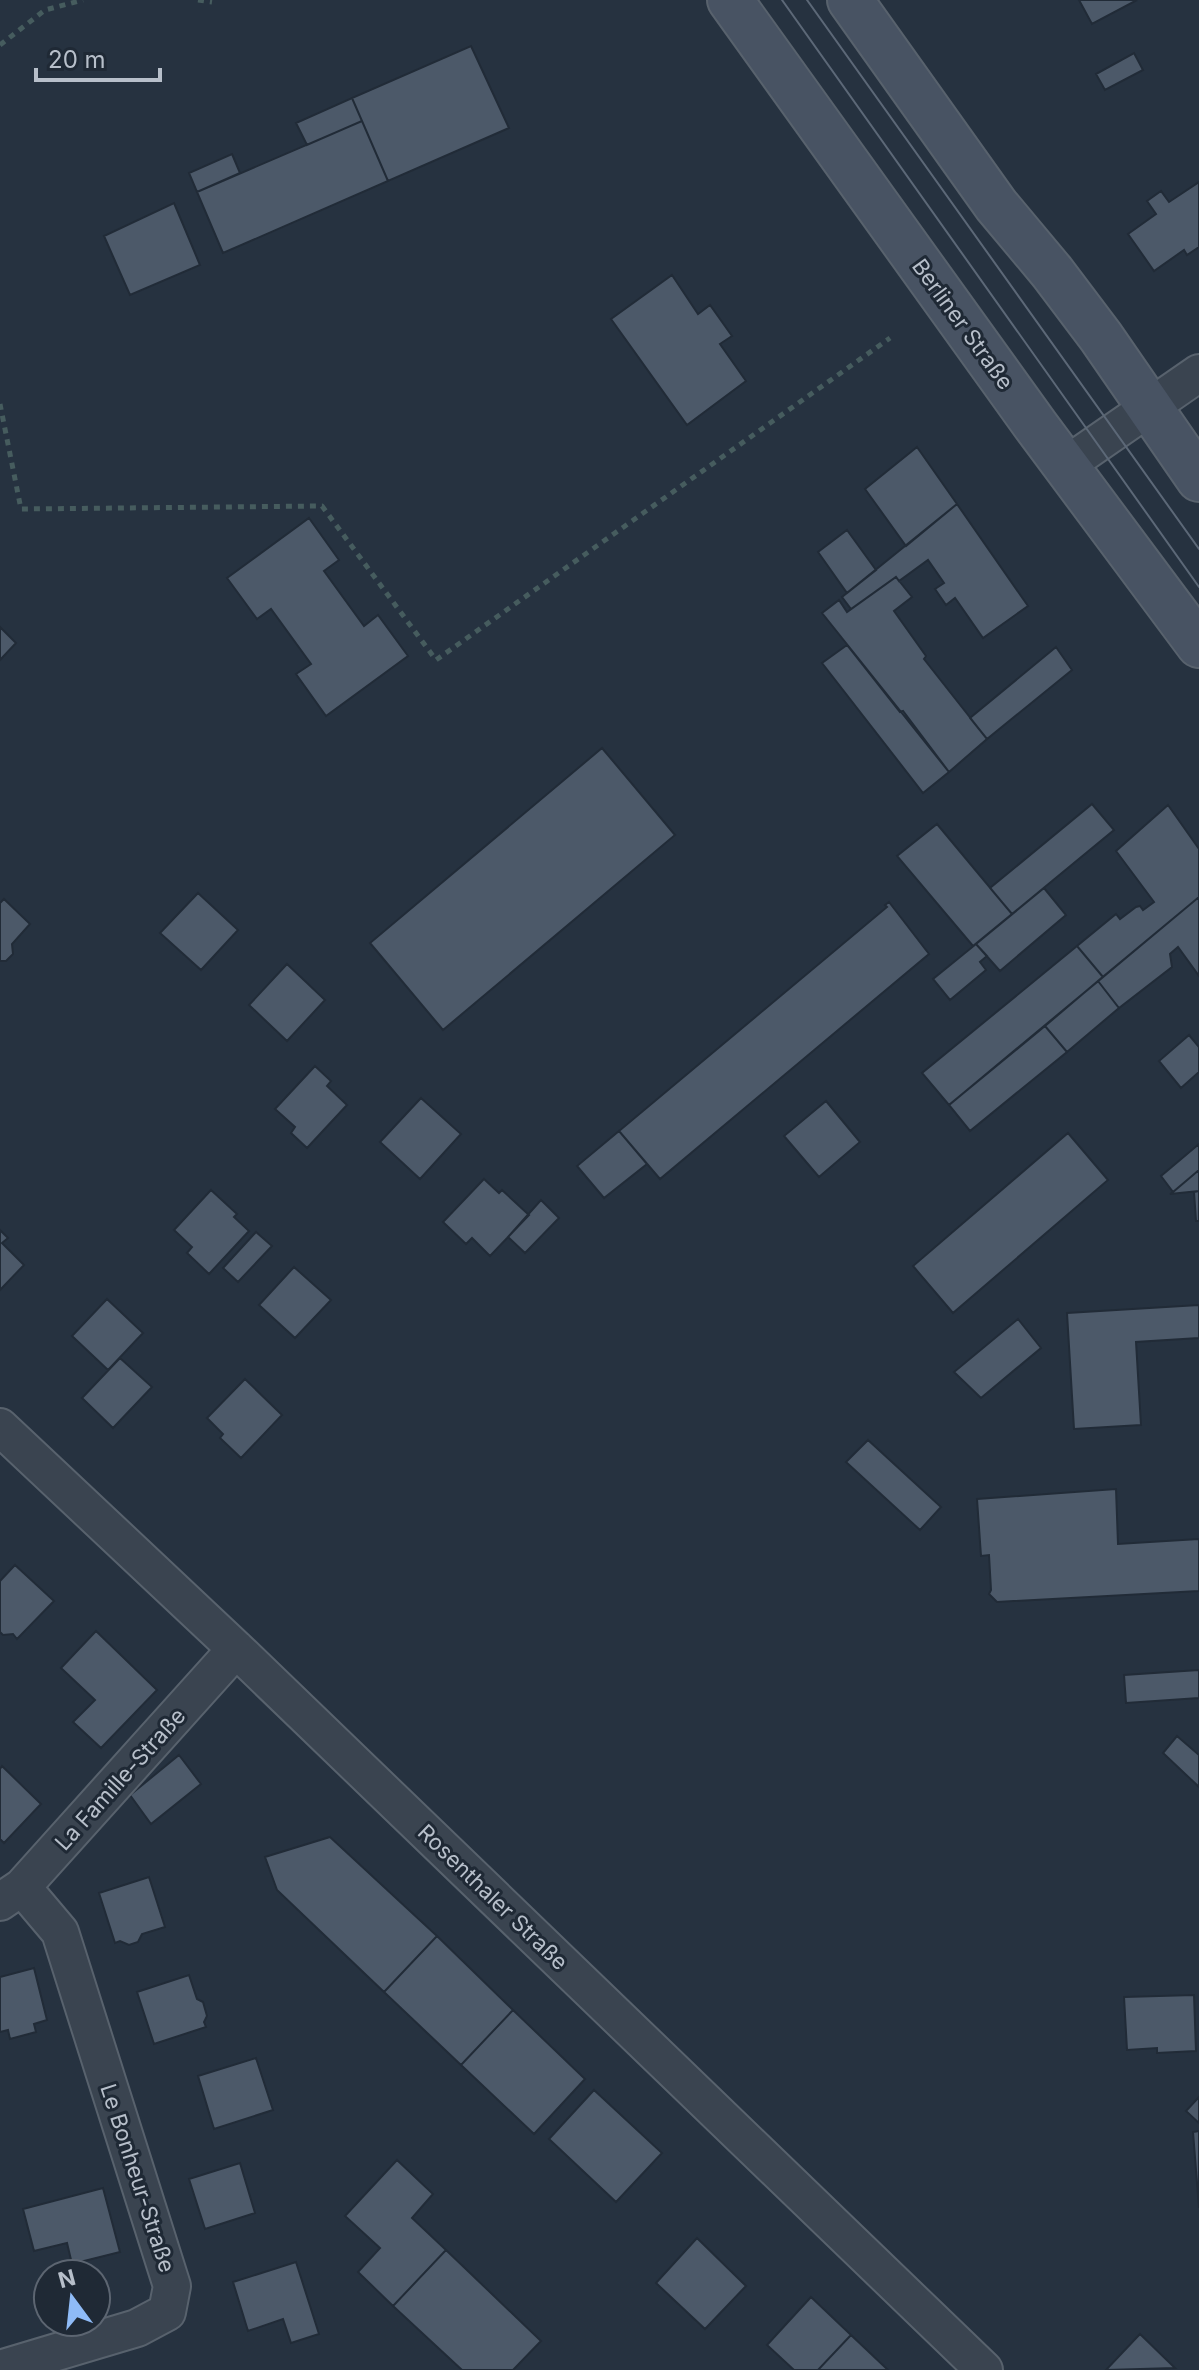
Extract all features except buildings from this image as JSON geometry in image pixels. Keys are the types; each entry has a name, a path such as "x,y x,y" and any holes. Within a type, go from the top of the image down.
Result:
{"main road":[{"name":"Berliner Straße","path":"730,0 1199,645"},
{"path":"850,0 996,205 1052,272 1151,406 1199,479"}],"street":[{"path":"1066,465 1199,373"},
{"name":"Rosenthaler Straße","path":"0,1427 236,1649 984,2370"},
{"name":"La Famille-Straße","path":"11,1895 236,1649"},
{"name":"Le Bonheur-Straße","path":"0,2369 137,2328 167,2312 172,2286 60,1932 11,1895"}],"path":[{"path":"0,45 45,10 83,0"},
{"path":"198,0 212,2"},
{"path":"0,404 21,509 322,506 436,660 890,338"}],"tram line":[{"path":"782,0 1199,587"},
{"path":"807,0 1199,549"}]}
